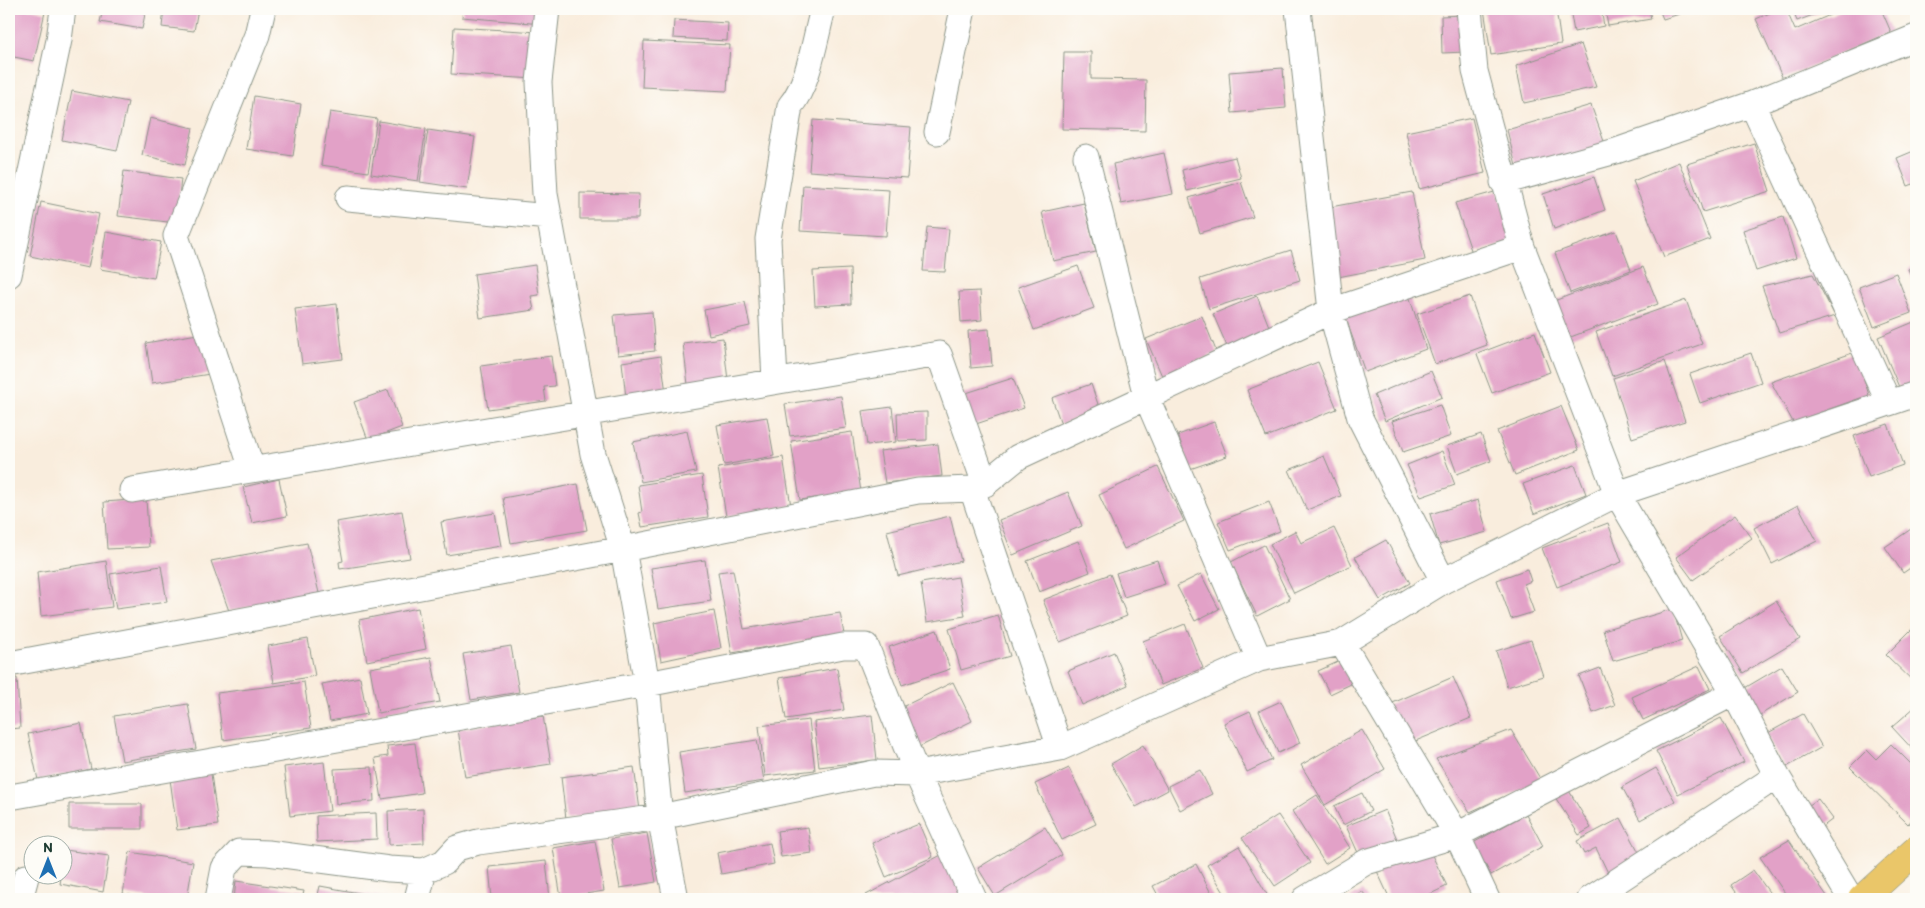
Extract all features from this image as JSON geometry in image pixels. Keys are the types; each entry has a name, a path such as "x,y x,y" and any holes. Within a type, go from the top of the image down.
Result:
{"highway":[{"path":"1862,899 1916,850"}],"street":[{"path":"9,275 64,9"},
{"path":"252,470 176,236 257,35 263,9"},
{"path":"546,9 539,82 545,194 593,454 623,549 647,684 660,816 676,899"},
{"path":"775,382 768,239 790,106 799,95 823,9"},
{"path":"937,132 963,9"},
{"path":"1298,9 1331,311 1360,418 1443,582"},
{"path":"1468,9 1475,71 1503,182 1522,247 1617,494 1734,694 1777,776 1851,899"},
{"path":"1503,182 1616,151 1752,104 1916,37"},
{"path":"1752,104 1889,403"},
{"path":"1086,157 1146,396 1260,659"},
{"path":"348,198 549,217"},
{"path":"9,664 623,549 918,491 978,487 1018,457 1331,311 1522,247"},
{"path":"132,490 939,354 978,487 1060,748"},
{"path":"218,899 224,868 239,852 268,853 390,869 424,871 444,862 457,848 478,842 660,816 874,773 917,774 1060,748 1260,659 1342,642 1443,582 1617,494 1916,394"},
{"path":"1342,642 1457,835 1487,899"},
{"path":"10,797 647,684 843,646 866,646 917,774 974,899"},
{"path":"1305,899 1366,862 1457,835 1734,694"},
{"path":"1590,899 1777,776"},
{"path":"417,899 424,871"}],"building":[{"path":"9,9 32,9 45,12 34,61 9,56"},
{"path":"103,9 146,9 142,29 100,22"},
{"path":"164,9 198,9 194,31 162,27"},
{"path":"463,9 543,9 542,24 462,17"},
{"path":"1484,9 1556,9 1561,44 1491,55"},
{"path":"1570,9 1601,9 1604,26 1574,32"},
{"path":"1605,9 1649,9 1651,19 1608,26"},
{"path":"1659,9 1696,9 1663,19"},
{"path":"1779,9 1786,9 1795,30 1844,9 1881,9 1891,32 1783,79 1756,19"},
{"path":"1792,9 1829,9 1797,21"},
{"path":"1463,15 1465,52 1442,53 1441,16"},
{"path":"674,20 728,23 727,41 673,38"},
{"path":"454,27 539,32 536,79 451,74"},
{"path":"644,41 730,45 727,91 642,87"},
{"path":"1581,44 1596,87 1524,103 1516,66"},
{"path":"1064,52 1091,52 1091,79 1146,80 1145,131 1062,129"},
{"path":"1283,68 1286,108 1232,113 1229,72"},
{"path":"72,91 128,102 117,151 62,140"},
{"path":"254,96 301,104 293,156 246,149"},
{"path":"1591,105 1606,147 1517,170 1507,130"},
{"path":"330,112 377,119 368,172 321,165"},
{"path":"150,118 193,128 185,165 142,155"},
{"path":"1472,118 1485,173 1419,189 1406,132"},
{"path":"813,120 911,127 907,178 809,171"},
{"path":"379,121 426,129 418,181 371,174"},
{"path":"428,130 475,137 467,189 420,182"},
{"path":"1754,143 1770,191 1703,212 1687,164"},
{"path":"1916,150 1916,183 1908,186 1897,158"},
{"path":"1164,153 1173,194 1121,204 1113,164"},
{"path":"1235,157 1241,178 1187,191 1182,170"},
{"path":"1679,162 1710,239 1664,257 1633,181"},
{"path":"124,171 181,179 176,223 118,216"},
{"path":"1594,177 1605,210 1554,229 1543,194"},
{"path":"1241,182 1253,217 1200,233 1189,198"},
{"path":"803,185 889,190 886,236 800,231"},
{"path":"1498,191 1514,241 1472,253 1455,203"},
{"path":"1412,192 1425,260 1338,277 1325,208"},
{"path":"580,193 639,194 638,219 580,219"},
{"path":"41,202 99,214 88,268 30,256"},
{"path":"1084,203 1096,252 1053,261 1042,212"},
{"path":"1783,217 1796,258 1756,271 1743,230"},
{"path":"927,227 949,229 945,272 923,271"},
{"path":"1616,231 1631,270 1570,293 1555,253"},
{"path":"106,232 161,242 154,278 100,269"},
{"path":"1291,250 1300,280 1209,309 1200,279"},
{"path":"535,265 539,295 531,296 534,310 480,318 474,274"},
{"path":"1916,265 1916,288 1908,269"},
{"path":"1078,266 1094,308 1034,330 1018,287"},
{"path":"1643,267 1658,304 1568,338 1554,301"},
{"path":"850,269 851,304 815,306 813,271"},
{"path":"1896,273 1911,313 1874,327 1859,287"},
{"path":"1813,274 1835,316 1779,333 1762,286"},
{"path":"1407,289 1426,349 1365,372 1343,311"},
{"path":"980,291 982,320 961,322 959,292"},
{"path":"1257,296 1272,334 1229,351 1213,314"},
{"path":"1470,296 1487,345 1435,364 1417,314"},
{"path":"1686,300 1702,344 1612,376 1596,332"},
{"path":"745,302 750,326 709,335 704,310"},
{"path":"337,304 343,359 302,364 295,309"},
{"path":"652,312 655,351 618,355 614,315"},
{"path":"1202,316 1217,353 1162,376 1146,339"},
{"path":"1916,321 1916,386 1901,392 1878,337"},
{"path":"989,329 992,366 971,368 968,331"},
{"path":"1535,332 1550,372 1492,393 1477,354"},
{"path":"203,333 210,374 152,383 146,343"},
{"path":"723,338 729,389 689,393 683,343"},
{"path":"1855,352 1869,395 1793,422 1771,382"},
{"path":"1751,353 1761,382 1700,403 1690,374"},
{"path":"551,356 555,386 544,387 546,401 488,409 481,366"},
{"path":"661,356 666,393 626,398 622,362"},
{"path":"1665,361 1685,421 1632,438 1613,378"},
{"path":"1318,362 1337,409 1266,437 1247,390"},
{"path":"1431,371 1442,397 1385,421 1374,395"},
{"path":"1013,378 1024,408 973,425 963,394"},
{"path":"1091,384 1100,410 1061,424 1052,398"},
{"path":"388,390 402,427 368,440 354,402"},
{"path":"841,396 846,428 790,436 785,404"},
{"path":"1440,405 1451,436 1403,452 1392,421"},
{"path":"1561,406 1579,450 1515,475 1497,431"},
{"path":"892,407 896,442 867,445 862,411"},
{"path":"927,412 927,440 898,441 897,413"},
{"path":"767,417 774,456 724,465 717,425"},
{"path":"1214,422 1227,456 1190,469 1178,435"},
{"path":"1888,424 1903,465 1869,477 1854,436"},
{"path":"687,431 696,472 641,482 633,442"},
{"path":"852,432 861,492 800,500 791,441"},
{"path":"1481,434 1491,461 1457,474 1447,446"},
{"path":"938,444 942,476 885,483 880,451"},
{"path":"1442,451 1455,485 1421,497 1407,465"},
{"path":"1324,456 1341,496 1307,510 1289,470"},
{"path":"783,457 791,506 726,516 718,468"},
{"path":"1575,465 1586,494 1534,514 1523,484"},
{"path":"1158,467 1184,521 1124,549 1099,495"},
{"path":"702,475 708,517 642,527 639,513 642,512 638,485"},
{"path":"279,479 287,516 252,523 243,487"},
{"path":"578,484 587,530 511,543 503,498"},
{"path":"1068,492 1082,526 1013,555 999,520"},
{"path":"146,499 149,547 107,549 104,502"},
{"path":"1478,500 1487,532 1439,545 1430,514"},
{"path":"1269,502 1280,531 1230,550 1218,522"},
{"path":"1798,505 1817,541 1772,564 1754,528"},
{"path":"402,511 410,558 340,569 339,562 343,561 336,522"},
{"path":"495,513 501,546 447,555 441,522"},
{"path":"1735,515 1752,538 1693,580 1676,557"},
{"path":"950,516 961,561 898,576 887,531"},
{"path":"1608,523 1622,562 1557,587 1542,548"},
{"path":"1334,528 1352,565 1294,593 1270,544 1295,531 1301,543"},
{"path":"1911,529 1916,536 1916,564 1903,573 1885,547"},
{"path":"1386,540 1410,583 1380,600 1355,557"},
{"path":"1078,541 1090,572 1039,592 1027,561"},
{"path":"307,543 319,593 229,611 211,561"},
{"path":"1264,545 1290,599 1257,616 1231,562"},
{"path":"705,560 711,601 658,609 651,568"},
{"path":"1157,560 1165,584 1124,597 1116,573"},
{"path":"106,561 112,607 41,616 37,572"},
{"path":"161,566 167,602 116,609 110,574"},
{"path":"1527,569 1531,581 1524,584 1534,612 1511,619 1497,580"},
{"path":"733,570 744,629 840,613 844,634 732,653 718,572"},
{"path":"1110,574 1127,616 1060,642 1043,600"},
{"path":"1201,574 1219,609 1195,621 1177,586"},
{"path":"958,577 965,616 927,622 921,583"},
{"path":"1776,601 1800,639 1743,673 1720,636"},
{"path":"418,608 426,649 367,661 359,620"},
{"path":"1673,609 1682,641 1613,661 1603,630"},
{"path":"714,611 721,648 661,661 654,623"},
{"path":"998,615 1010,656 961,670 949,629"},
{"path":"1185,624 1203,668 1161,685 1143,641"},
{"path":"1916,625 1916,684 1886,655"},
{"path":"937,630 950,669 902,685 889,647"},
{"path":"308,639 315,676 274,683 268,646"},
{"path":"1531,640 1543,676 1507,687 1496,651"},
{"path":"511,646 519,692 471,700 463,654"},
{"path":"1114,652 1128,685 1082,705 1068,671"},
{"path":"431,657 440,702 378,713 370,668"},
{"path":"1340,661 1351,684 1330,694 1318,671"},
{"path":"1699,666 1710,689 1643,720 1632,697"},
{"path":"1782,666 1798,692 1755,718 1738,692"},
{"path":"837,668 844,710 786,719 779,678"},
{"path":"1600,668 1615,705 1593,713 1579,676"},
{"path":"360,677 367,714 330,721 322,684"},
{"path":"1453,677 1471,718 1406,745 1388,705"},
{"path":"9,678 17,678 20,728 9,729"},
{"path":"304,682 311,728 223,740 217,693"},
{"path":"953,682 972,721 917,748 898,709"},
{"path":"1281,701 1300,743 1278,753 1259,711"},
{"path":"188,704 196,749 122,761 114,716"},
{"path":"1916,706 1916,753 1892,727"},
{"path":"1250,711 1272,760 1247,772 1224,723"},
{"path":"1803,714 1822,747 1785,768 1766,734"},
{"path":"872,715 877,760 819,767 814,722"},
{"path":"543,716 551,764 465,777 458,729"},
{"path":"1721,718 1744,762 1678,794 1656,751"},
{"path":"809,720 815,770 765,776 759,726"},
{"path":"81,723 91,769 38,780 28,734"},
{"path":"1362,730 1385,769 1325,805 1301,765"},
{"path":"1511,730 1541,780 1470,812 1436,759"},
{"path":"757,740 764,781 685,793 679,752"},
{"path":"415,743 422,793 382,799 375,758 388,756 387,746"},
{"path":"1891,744 1916,769 1916,815 1908,824 1850,767 1867,750 1876,759"},
{"path":"1143,745 1168,790 1136,807 1111,764"},
{"path":"324,762 330,811 290,816 284,767"},
{"path":"372,767 374,801 336,804 334,769"},
{"path":"634,767 640,810 566,819 561,777"},
{"path":"1069,768 1096,824 1062,840 1035,784"},
{"path":"1656,768 1675,801 1640,820 1622,787"},
{"path":"1200,770 1212,794 1180,810 1168,786"},
{"path":"211,774 218,825 177,830 170,779"},
{"path":"1568,789 1591,828 1579,835 1555,797"},
{"path":"1362,793 1371,811 1343,825 1334,806"},
{"path":"1317,795 1350,848 1325,864 1292,811"},
{"path":"1818,799 1833,819 1814,833 1799,812"},
{"path":"69,804 142,804 142,829 69,829"},
{"path":"423,809 424,843 389,845 388,811"},
{"path":"1385,810 1397,839 1359,855 1346,826"},
{"path":"376,813 377,839 317,842 316,816"},
{"path":"1526,814 1543,846 1491,875 1473,843"},
{"path":"1278,815 1310,863 1275,886 1242,838"},
{"path":"1621,818 1643,860 1610,877 1596,848 1584,854 1577,841"},
{"path":"919,824 933,857 886,877 872,843"},
{"path":"808,827 812,853 781,857 777,831"},
{"path":"1045,827 1062,855 995,896 978,868"},
{"path":"647,833 656,882 620,888 611,839"},
{"path":"1789,840 1829,899 1789,899 1760,857"},
{"path":"595,841 604,891 561,898 553,848"},
{"path":"770,843 774,864 721,874 717,853"},
{"path":"1239,846 1269,898 1228,899 1207,865"},
{"path":"1428,847 1447,886 1420,899 1390,899 1377,871"},
{"path":"72,851 109,856 103,892 71,886"},
{"path":"130,852 193,862 187,899 155,899 123,894"},
{"path":"943,854 965,899 868,899 866,895"},
{"path":"546,861 550,899 492,899 489,867"},
{"path":"1196,864 1214,899 1160,899 1153,886"},
{"path":"1753,870 1774,899 1741,899 1731,885"},
{"path":"236,881 304,891 302,899 234,899"},
{"path":"320,886 387,898 387,899 317,899"},
{"path":"1362,891 1368,899 1349,899"}]}
